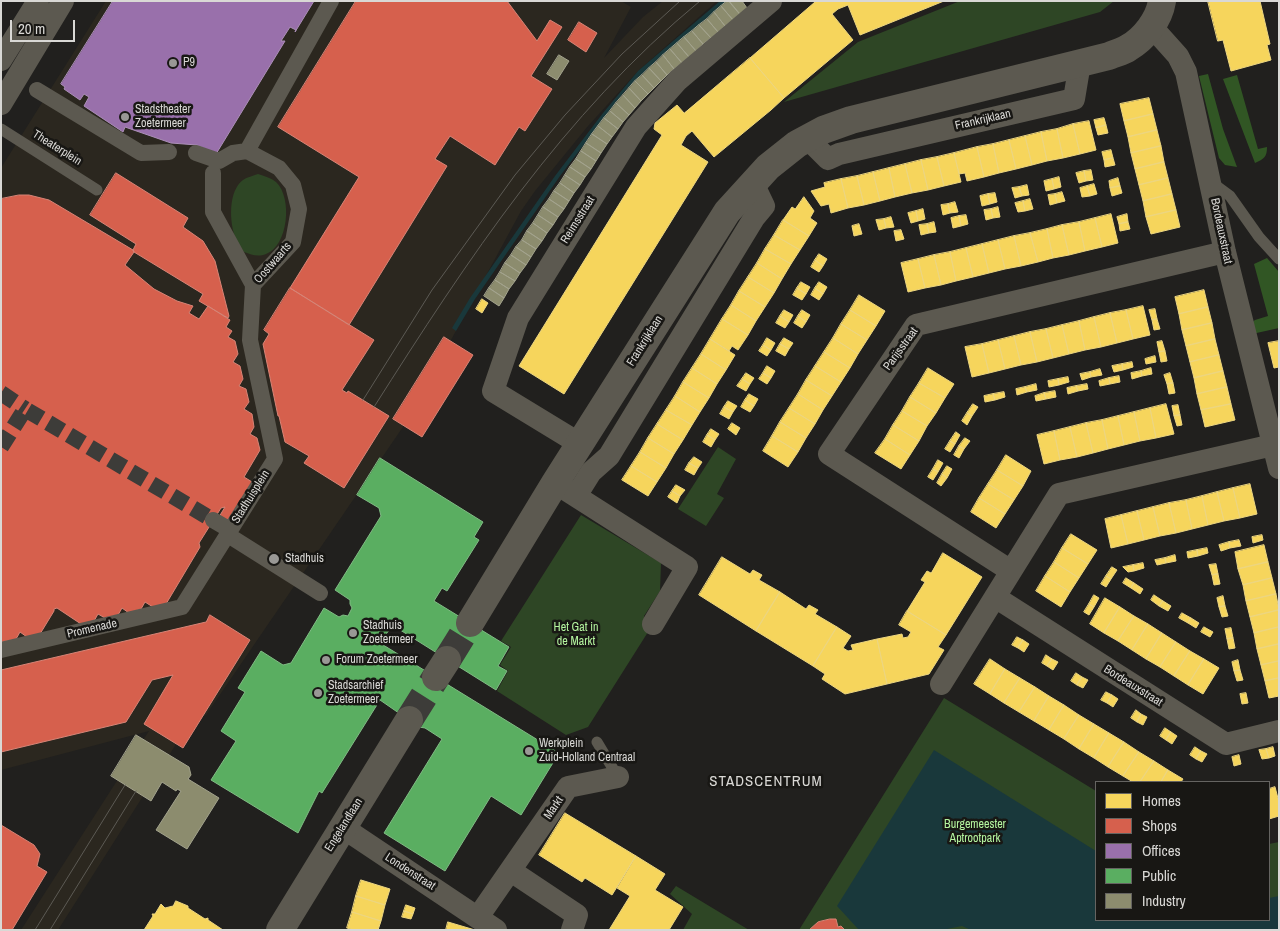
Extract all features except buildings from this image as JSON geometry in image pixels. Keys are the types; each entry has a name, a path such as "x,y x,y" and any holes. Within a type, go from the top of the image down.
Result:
{"street":[{"path":"1,60 38,1"},
{"path":"1,104 63,1"},
{"path":"196,153 219,161 233,153 247,151 332,1"},
{"name":"Reimsstraat","path":"580,444 493,391 518,318 636,127 678,80 771,1"},
{"path":"1152,27 1161,8 1162,1"},
{"name":"Frankrijklaan","path":"565,490 580,444 726,212 768,167 797,144 823,130 851,120 1109,56 1128,49 1152,27"},
{"name":"Bordeauxstraat","path":"1152,27 1178,56 1186,72 1226,252 1279,468"},
{"path":"36,90 141,153 169,152"},
{"name":"Oostwaarts","path":"247,151 279,168 293,185 299,209 293,242 253,285 250,340 275,459"},
{"path":"213,173 213,212 253,285"},
{"path":"470,623 565,490 591,472 609,456 754,218 764,206 753,183"},
{"name":"Parijsstraat","path":"1012,571 829,454 916,325 1226,252"},
{"path":"941,684 1059,494 1273,445"},
{"name":"Stadhuisplein","path":"182,607 275,459"},
{"path":"565,490 687,567 653,624"},
{"path":"213,520 229,532"},
{"name":"Stadhuisplein","path":"229,532 320,593"},
{"name":"Bordeauxstraat","path":"995,597 1226,744 1279,731"},
{"name":"Promenade","path":"1,650 182,607"},
{"name":"Engelandlaan","path":"280,930 409,720"},
{"name":"Markt","path":"511,871 568,787 618,778"},
{"name":"Londenstraat","path":"342,827 487,923 511,871"},
{"path":"511,871 577,915 572,930"}],"lane":[{"name":"Theaterplein","path":"1,129 97,190"},
{"path":"1211,182 1230,196 1259,237 1279,259"},
{"path":"597,742 618,778"}],"shaded area":[{"path":"106,1 621,1 631,7 604,58 643,17 663,1 717,1 638,71 588,126 535,191 521,211 407,421 206,715 192,719 58,930 21,930 149,731 1,770 1,168"}],"green space":[{"path":"960,1 1114,1 1100,12 784,102 858,42"},
{"path":"1208,74 1223,129 1237,167 1225,165 1219,158 1199,76"},
{"path":"1237,75 1258,149 1267,147 1264,157 1255,163 1223,79"},
{"path":"258,174 270,178 281,189 285,199 286,221 279,242 273,249 263,255 252,255 244,252 236,239 232,225 231,208 232,199 238,185 245,179"},
{"path":"1267,258 1279,272 1279,328 1252,334 1249,325 1255,320 1268,316 1254,264"},
{"path":"718,447 736,459 717,494 724,498 706,526 678,509"},
{"name":"Het Gat in de Markt","path":"581,515 661,563 660,591 644,616 648,632 588,727 566,735 497,691 508,671 500,665 511,647 501,641"},
{"name":"Burgemeester Aptrootpark","path":"944,698 1095,790 1095,921 1270,921 1270,844 1279,842 1279,930 799,930"},
{"path":"676,886 749,930 683,930 692,914 670,894"}],"water":[{"path":"720,1 728,1 658,59 624,92 560,176 475,299 456,331 452,328 470,298 555,176 603,113 638,71"},
{"name":"Burgemeester Aptrootpark","path":"934,750 1095,850 1095,921 1270,921 1270,898 1279,896 1279,930 971,930 962,926 942,930 859,930 837,906"}],"tunnel":[{"path":"1,393 25,409"},
{"path":"1,447 25,409 213,520"},
{"path":"447,660 470,623"},
{"path":"409,720 436,677"}],"tram line":[{"path":"363,400 432,290 515,175 565,115 622,54 680,1"},
{"path":"374,407 482,243 561,140 604,91 700,1"},
{"path":"35,930 125,785"},
{"path":"50,930 136,791"}],"place":[{"name":"P9","path":"173,63"},
{"name":"Stadstheater Zoetermeer","path":"125,117"},
{"name":"Stadhuis","path":"274,559"},
{"name":"Stadhuis Zoetermeer","path":"353,633"},
{"name":"Forum Zoetermeer","path":"326,660"},
{"name":"Stadsarchief Zoetermeer","path":"318,693"},
{"name":"Werkplein Zuid-Holland Centraal","path":"529,751"}],"district":[{"name":"STADSCENTRUM","path":"766,782"}]}
